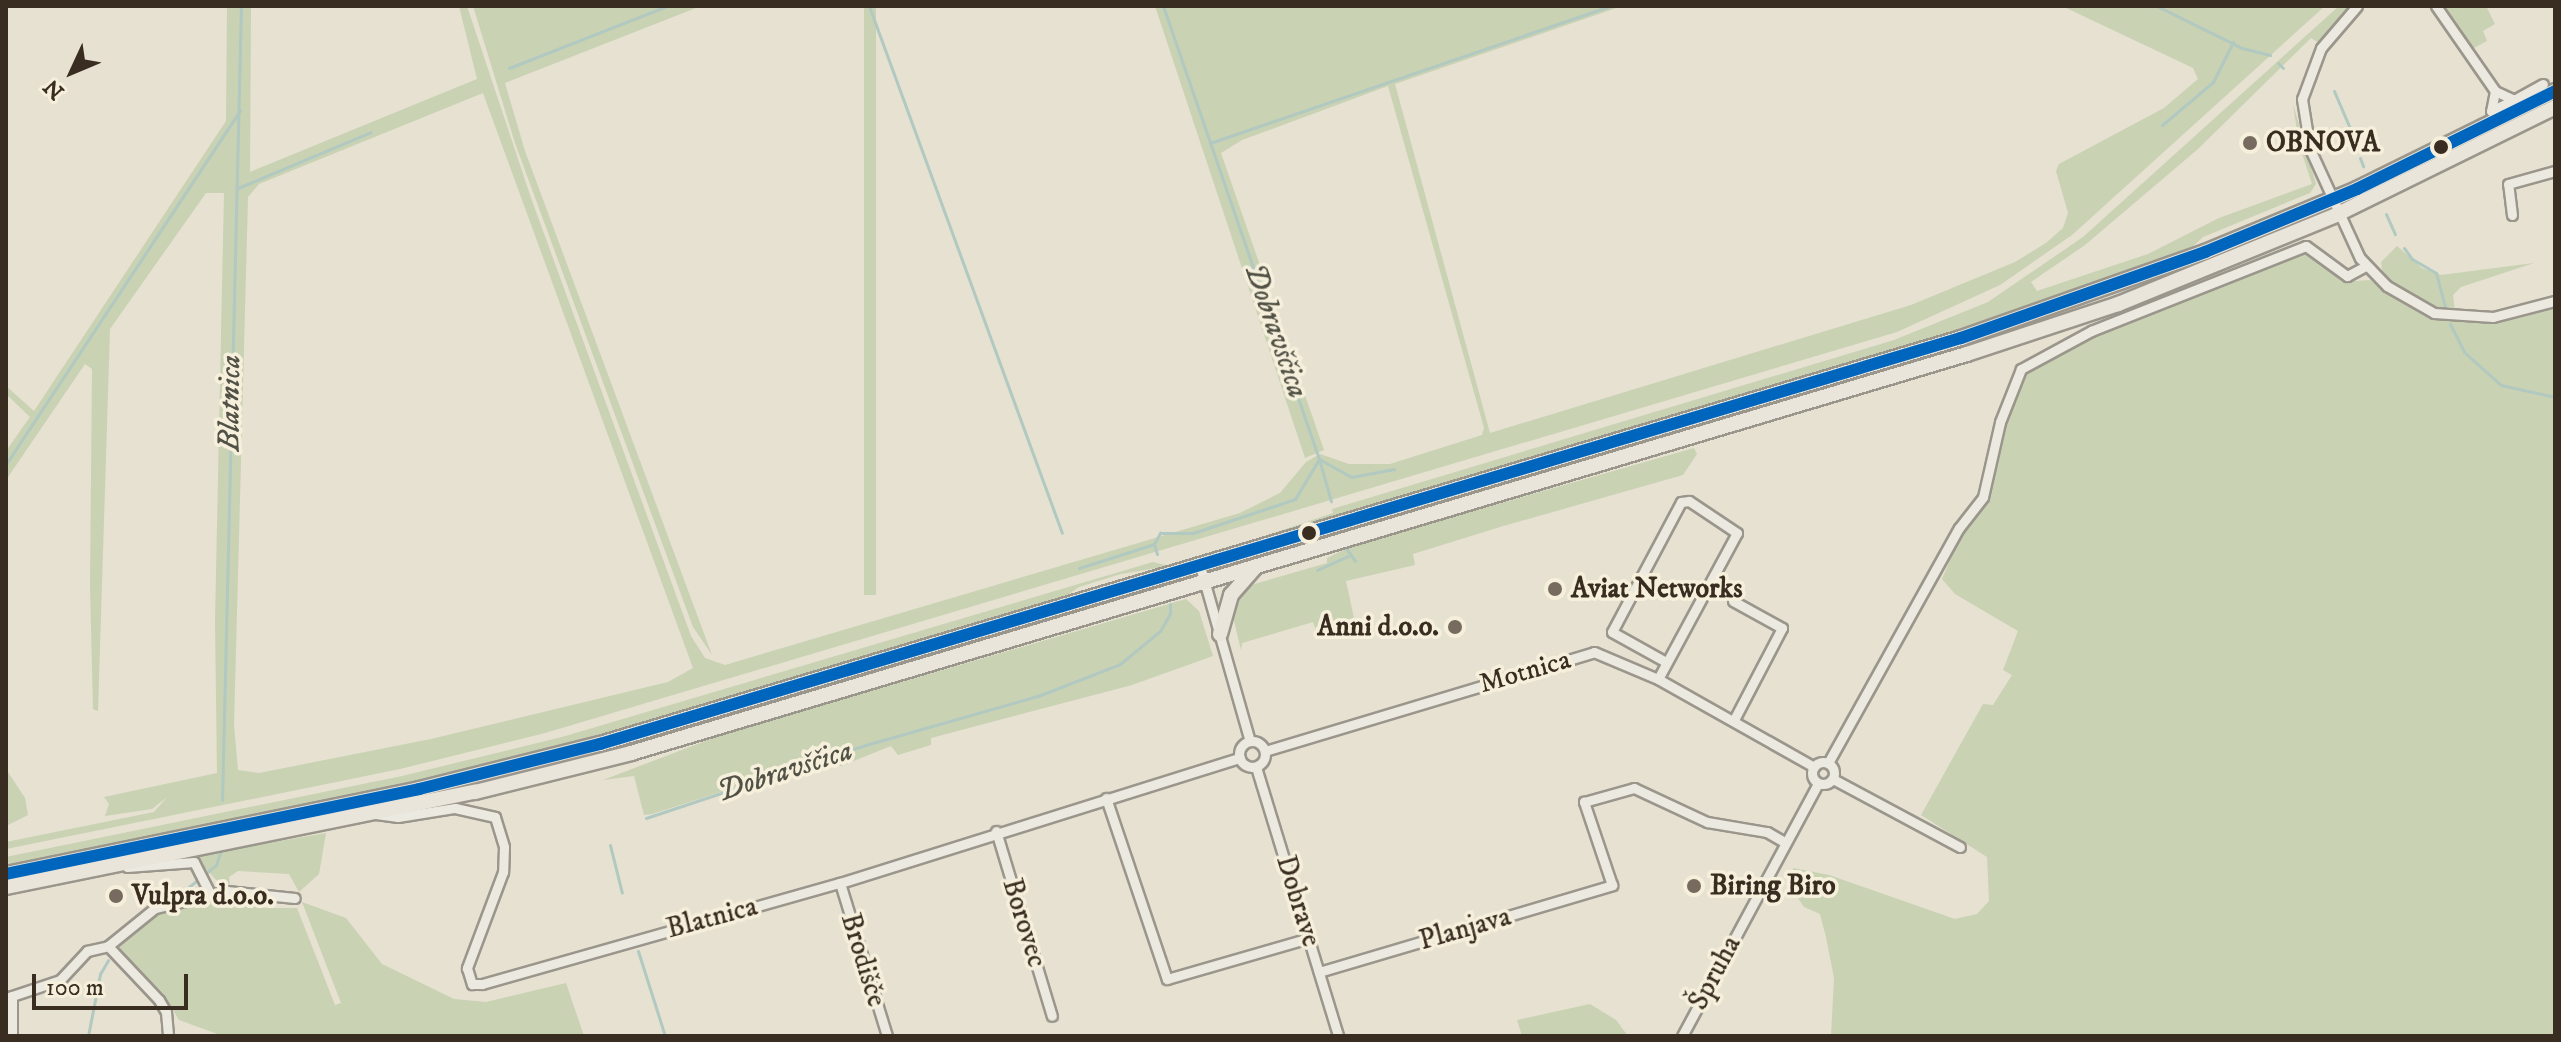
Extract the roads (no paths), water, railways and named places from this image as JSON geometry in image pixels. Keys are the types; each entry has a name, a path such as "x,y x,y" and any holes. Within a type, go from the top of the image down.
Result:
{"main road":[{"path":"6,874 493,772 1200,566 2109,288 2332,199 2549,87"},
{"path":"6,887 372,814 631,753 1967,354 2118,304 2338,214 2555,107"},
{"path":"1220,634 1235,588 1256,567"}],"street":[{"path":"2357,6 2321,48 2302,99 2310,149 2338,214 2366,266 2411,302 2465,318 2555,301"},
{"path":"2436,6 2495,91 2514,100"},
{"path":"2495,91 2491,111 2549,87"},
{"path":"2512,215 2508,184 2555,171"},
{"path":"1960,847 1833,779 1818,783 1814,767 1828,763 1959,528 1983,497 2000,422 2021,369 2091,331 2306,246 2347,276 2366,266"},
{"path":"1658,679 1737,533 1689,501 1681,502 1612,632 1666,662"},
{"path":"1200,566 1250,741 1265,751 1256,767 1240,758 1242,746 1250,741"},
{"path":"1733,601 1782,628 1734,720"},
{"name":"Motnica","path":"1265,751 1594,652 1658,679 1814,767"},
{"name":"Blatnica","path":"372,814 398,817 455,808 495,817 504,847 503,872 467,968 472,984 840,883 996,831 1240,758"},
{"path":"1828,763 1833,779"},
{"name":"Dobrave","path":"1256,767 1338,1036"},
{"name":"Špruha","path":"1682,1036 1818,783"},
{"name":"Planjava","path":"1319,972 1612,885 1584,802 1634,788 1707,822 1767,832 1784,842"},
{"path":"1106,798 1167,979 1309,938"},
{"name":"Borovec","path":"996,831 1052,1016"},
{"path":"108,867 140,868 185,859 200,867 210,893"},
{"name":"Brodišče","path":"840,883 887,1036"},
{"path":"12,1036 9,997 60,980 87,951 108,946 155,908 210,893 295,898"},
{"path":"108,946 166,1012 168,1036"}],"waterway":[{"name":"Blatnica","path":"222,800 241,6"},
{"path":"509,68 667,6"},
{"path":"869,6 1062,533"},
{"name":"Dobravščica","path":"1157,554 1154,544 1160,533 1193,533 1295,499 1319,459 1163,6"},
{"path":"1210,143 1611,6"},
{"path":"2157,6 2242,48 2270,55"},
{"path":"2162,125 2213,82 2233,42"},
{"path":"2278,63 2283,68"},
{"path":"2334,91 2352,133"},
{"path":"6,464 240,110"},
{"path":"238,188 371,132"},
{"path":"2360,158 2363,166"},
{"path":"2386,214 2395,234"},
{"path":"2404,248 2412,259 2436,273 2445,307"},
{"path":"2450,324 2464,352 2501,385 2555,397"},
{"path":"1319,459 1351,477 1394,469"},
{"path":"1319,459 1331,501"},
{"path":"1079,568 1154,544"},
{"path":"1345,547 1355,561"},
{"path":"1317,570 1348,556"},
{"name":"Dobravščica","path":"646,818 869,744 1038,696 1120,664 1160,631 1170,614 1170,604"},
{"name":"Motnica","path":"610,845 622,893"},
{"name":"Blatnica","path":"185,890 216,865 220,853"},
{"name":"Motnica","path":"638,951 665,1036"},
{"name":"Blatnica","path":"88,1036 100,974 108,960"}],"place":[{"name":"OBNOVA","path":"2250,143"},
{"name":"Aviat Networks","path":"1555,589"},
{"name":"Anni d.o.o.","path":"1455,627"},
{"name":"Biring Biro","path":"1694,886"},
{"name":"Vulpra d.o.o.","path":"116,896"}]}
